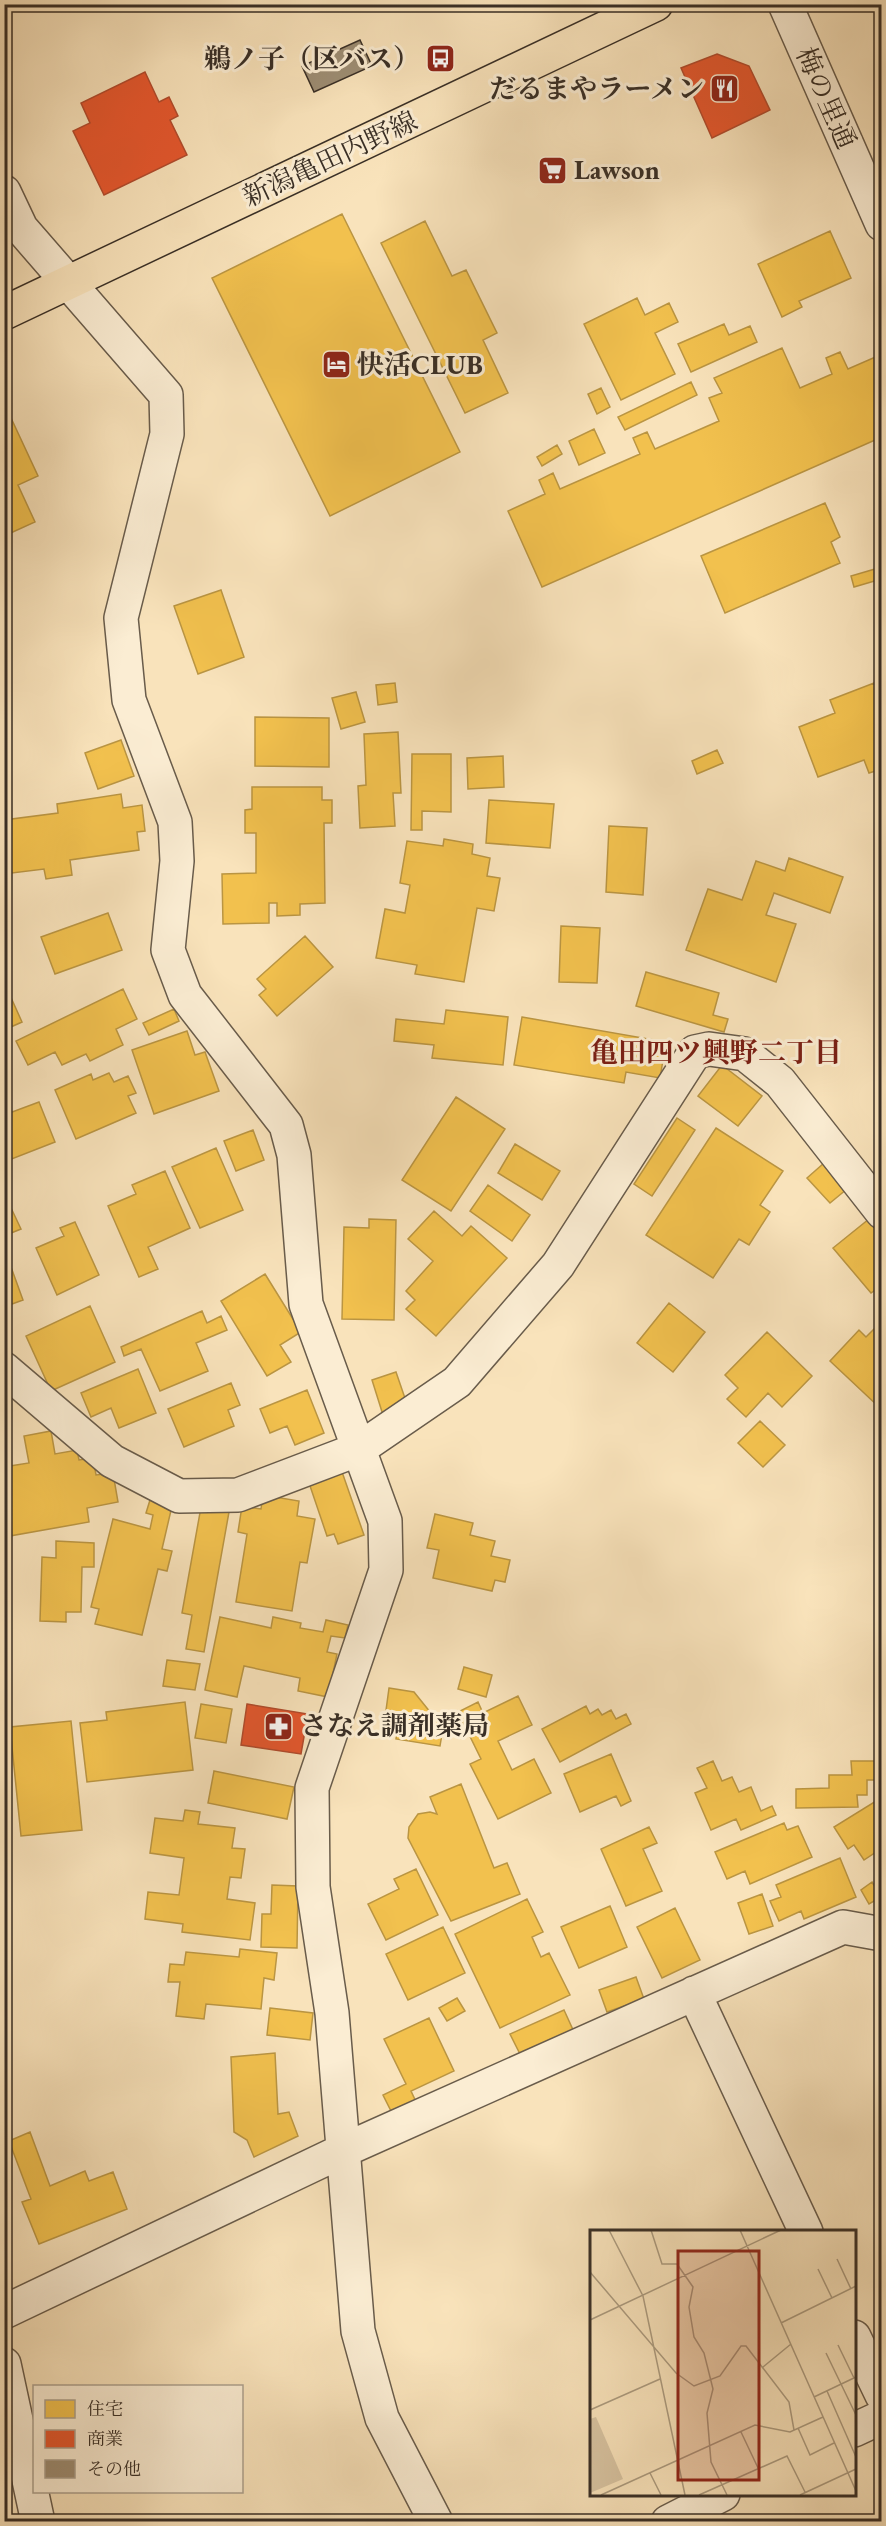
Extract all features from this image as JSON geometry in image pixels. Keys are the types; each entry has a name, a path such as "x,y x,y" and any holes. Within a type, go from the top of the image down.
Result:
{"main road":[{"name":"新潟亀田内野線","path":"4,313 656,4"}],"street":[{"name":"梅の里通","path":"784,4 882,224"},
{"path":"4,192 21,228 166,395 167,434 121,618 129,700 175,822 177,861 168,950 185,995 286,1125 294,1155 306,1304 385,1521 386,1570 312,1788 313,1887 332,2013 358,2331 382,2418 436,2522"},
{"path":"4,1369 112,1461 179,1496 238,1495 359,1449 458,1382 558,1265 695,1052 709,1049 745,1054 780,1082 882,1212"},
{"path":"4,2312 342,2151 843,1927 882,1934"},
{"path":"694,1994 805,2230"},
{"path":"856,2339 882,2395"},
{"path":"4,2364 38,2522"},
{"path":"856,2430 882,2417"},
{"path":"668,2522 719,2496"}],"building: 住宅":[{"name":"快活CLUB","path":"342,214 460,452 330,516 212,278"},
{"path":"425,221 452,276 466,270 497,333 483,340 508,393 465,413 381,243"},
{"path":"830,231 851,278 799,301 802,307 782,317 758,264"},
{"path":"637,298 645,315 669,303 678,322 655,333 675,374 621,400 584,324"},
{"path":"724,324 729,335 750,326 757,342 691,372 678,344"},
{"path":"782,348 800,388 832,374 826,358 840,352 848,369 880,355 882,360 882,437 542,587 508,511 545,494 539,480 553,473 560,489 640,454 633,438 647,432 655,449 719,421 709,398 722,393 714,378"},
{"path":"691,382 697,395 625,430 618,417"},
{"path":"601,388 610,407 597,414 588,394"},
{"path":"5,405 38,476 18,485 35,522 4,536"},
{"path":"594,429 605,453 579,465 569,441"},
{"path":"557,445 562,454 542,466 537,457"},
{"path":"825,503 840,537 831,542 840,563 725,613 701,556"},
{"path":"875,569 878,580 854,587 851,576"},
{"path":"221,590 244,657 198,674 174,606"},
{"path":"395,683 397,702 378,705 376,685"},
{"path":"874,683 877,693 882,691 882,769 869,773 864,760 818,777 799,727 835,713 830,700"},
{"path":"356,692 365,722 341,729 332,698"},
{"path":"255,717 329,718 329,767 255,766"},
{"path":"398,732 401,793 393,793 395,826 360,828 358,786 366,785 364,734"},
{"path":"121,740 134,776 98,789 85,753"},
{"path":"717,750 723,763 697,774 692,761"},
{"path":"412,754 451,754 451,812 422,811 422,830 411,830"},
{"path":"503,756 504,787 468,789 467,758"},
{"path":"252,787 322,787 322,800 332,800 332,823 324,823 325,903 300,904 300,915 277,916 277,903 269,903 269,923 223,924 222,874 256,873 256,833 245,833 245,810 252,809"},
{"path":"121,794 123,808 142,805 145,831 137,832 139,850 70,860 72,875 46,879 44,869 4,874 4,820 58,813 57,804"},
{"path":"489,800 554,804 550,848 486,843"},
{"path":"609,826 647,828 643,895 606,892"},
{"path":"444,839 473,844 472,854 490,858 487,876 500,878 494,911 477,908 464,982 415,974 417,965 376,958 385,909 405,913 410,885 400,883 407,841 443,846"},
{"path":"789,858 843,877 830,913 774,893 766,915 796,924 776,982 686,950 708,889 742,900 756,861 785,871"},
{"path":"108,913 122,950 55,974 41,937"},
{"path":"561,926 600,928 597,983 559,982"},
{"path":"305,936 333,967 277,1016 259,995 266,989 257,979"},
{"path":"646,972 719,993 713,1015 728,1019 724,1032 636,1006"},
{"path":"4,982 22,1022 4,1030"},
{"path":"123,989 137,1019 116,1029 123,1045 90,1061 86,1054 62,1065 55,1052 28,1065 16,1041"},
{"path":"174,1009 179,1021 149,1035 143,1023"},
{"path":"446,1010 508,1017 503,1065 432,1058 434,1045 394,1041 396,1019 444,1024"},
{"path":"522,1017 666,1042 660,1078 626,1072 624,1083 514,1065"},
{"path":"187,1031 195,1055 205,1052 219,1091 154,1114 132,1050"},
{"path":"722,1065 762,1096 738,1126 698,1096"},
{"path":"109,1073 114,1082 128,1076 136,1093 128,1096 136,1113 76,1139 55,1090 91,1074 93,1080"},
{"path":"456,1097 505,1129 451,1211 402,1180"},
{"path":"39,1102 55,1142 4,1162 4,1115"},
{"path":"677,1118 695,1130 652,1196 634,1184"},
{"path":"716,1128 783,1171 760,1205 770,1212 749,1245 739,1239 713,1278 646,1235"},
{"path":"253,1130 264,1160 236,1171 224,1141"},
{"path":"515,1144 560,1171 542,1200 498,1173"},
{"path":"216,1148 243,1210 200,1228 172,1167"},
{"path":"824,1163 847,1189 830,1203 807,1178"},
{"path":"165,1171 190,1228 148,1247 158,1269 139,1277 108,1206 136,1194 132,1185"},
{"path":"488,1185 530,1215 512,1241 470,1211"},
{"path":"4,1193 21,1229 4,1236"},
{"path":"434,1211 462,1236 471,1226 507,1258 436,1336 406,1309 415,1300 406,1291 433,1261 408,1239"},
{"path":"369,1219 396,1220 394,1320 342,1319 344,1227 369,1228"},
{"path":"869,1219 882,1234 882,1285 871,1293 833,1248"},
{"path":"75,1222 99,1275 57,1295 36,1248 64,1236 60,1228"},
{"path":"4,1256 7,1256 23,1300 4,1307"},
{"path":"265,1274 301,1332 280,1345 291,1362 267,1376 221,1301"},
{"path":"669,1303 705,1332 673,1372 637,1343"},
{"path":"90,1306 115,1362 51,1391 26,1336"},
{"path":"202,1311 207,1323 221,1316 227,1330 196,1343 208,1371 160,1391 141,1349 124,1356 121,1347"},
{"path":"882,1321 882,1406 880,1408 830,1361 859,1330 866,1337"},
{"path":"767,1332 812,1376 782,1407 768,1393 746,1417 727,1399 738,1388 725,1375"},
{"path":"138,1369 156,1413 119,1428 111,1408 91,1417 81,1393"},
{"path":"396,1372 408,1407 383,1415 372,1380"},
{"path":"231,1383 240,1405 228,1410 234,1426 184,1447 168,1409"},
{"path":"307,1390 324,1433 295,1445 287,1426 270,1433 260,1409"},
{"path":"760,1421 785,1445 763,1467 738,1443"},
{"path":"51,1431 55,1454 77,1450 79,1460 93,1458 96,1475 113,1473 118,1502 87,1508 89,1522 4,1537 4,1467 29,1463 24,1436"},
{"path":"341,1469 364,1535 338,1544 334,1534 327,1536 308,1480"},
{"path":"263,1495 299,1501 297,1516 315,1519 307,1563 300,1562 292,1611 236,1602 247,1534 238,1532 242,1506 261,1509"},
{"path":"150,1500 172,1506 162,1549 172,1551 167,1571 158,1569 142,1635 95,1624 99,1609 91,1607 113,1519 150,1529 153,1515 146,1513"},
{"path":"201,1507 229,1512 204,1652 186,1649 192,1615 182,1613"},
{"path":"435,1514 473,1523 470,1535 495,1541 491,1556 510,1560 505,1582 495,1580 492,1591 433,1578 439,1550 427,1548"},
{"path":"56,1541 94,1543 94,1567 82,1567 81,1612 66,1612 66,1622 40,1621 42,1557 56,1558"},
{"path":"220,1617 271,1628 273,1617 301,1623 300,1628 323,1632 326,1620 348,1625 345,1638 331,1636 327,1652 337,1654 328,1697 298,1691 300,1678 244,1666 237,1697 205,1690"},
{"path":"167,1660 200,1664 195,1690 163,1686"},
{"path":"464,1667 492,1675 486,1697 458,1689"},
{"path":"389,1688 414,1692 443,1728 440,1746 396,1739 398,1727 384,1725"},
{"path":"518,1696 532,1725 498,1741 512,1770 534,1759 551,1793 498,1819 470,1764 481,1759 458,1712 478,1702 483,1713"},
{"path":"185,1702 193,1770 87,1782 80,1723 107,1720 106,1712"},
{"path":"201,1704 232,1709 226,1743 195,1738"},
{"path":"586,1706 590,1714 598,1709 602,1715 611,1710 616,1719 626,1714 631,1724 560,1762 542,1729"},
{"path":"71,1721 82,1830 21,1836 10,1727"},
{"path":"611,1754 631,1801 621,1806 616,1796 580,1812 564,1774"},
{"path":"713,1761 722,1781 732,1777 739,1792 751,1787 761,1811 772,1806 776,1815 741,1830 736,1819 711,1830 695,1793 707,1788 697,1768"},
{"path":"851,1761 880,1761 880,1780 867,1780 867,1795 857,1795 858,1807 796,1808 796,1789 829,1788 829,1775 852,1775"},
{"path":"214,1771 294,1787 287,1819 208,1803"},
{"path":"461,1784 494,1868 507,1863 520,1894 451,1921 408,1838 409,1827 418,1814 430,1812 437,1814 430,1797"},
{"path":"876,1801 882,1810 882,1848 864,1860 854,1845 848,1849 834,1827"},
{"path":"185,1810 200,1812 198,1824 235,1828 232,1848 245,1849 241,1878 230,1877 227,1899 255,1903 250,1940 182,1932 183,1924 145,1919 148,1892 179,1895 184,1858 150,1853 155,1818 183,1821"},
{"path":"784,1823 787,1830 798,1826 812,1857 750,1884 745,1871 727,1879 715,1852"},
{"path":"649,1827 657,1843 643,1849 662,1891 626,1906 601,1849"},
{"path":"840,1858 856,1897 804,1919 801,1911 779,1921 770,1901 781,1897 776,1885"},
{"path":"416,1869 438,1915 386,1940 368,1904 399,1889 394,1879"},
{"path":"872,1882 881,1897 869,1904 861,1890"},
{"path":"272,1885 298,1886 297,1948 261,1947 262,1914 271,1914"},
{"path":"762,1894 773,1926 749,1934 738,1903"},
{"path":"527,1899 543,1932 532,1937 541,1957 549,1953 570,1995 500,2028 455,1934"},
{"path":"610,1906 627,1947 579,1968 561,1927"},
{"path":"675,1908 700,1960 662,1978 637,1927"},
{"path":"443,1927 465,1973 408,2000 386,1954"},
{"path":"240,1949 277,1953 274,1980 264,1978 261,2009 206,2004 204,2019 176,2016 180,1982 168,1982 170,1964 184,1965 186,1952 239,1957"},
{"path":"636,1977 644,1999 607,2012 599,1990"},
{"path":"457,1998 465,2011 447,2021 439,2008"},
{"path":"270,2008 313,2013 310,2040 267,2035"},
{"path":"564,2010 574,2032 521,2056 510,2034"},
{"path":"429,2018 454,2071 411,2091 418,2106 394,2117 383,2095 406,2084 384,2039"},
{"path":"275,2053 278,2114 289,2112 298,2136 254,2157 247,2140 234,2132 231,2057"},
{"path":"30,2132 50,2186 85,2171 89,2181 113,2172 127,2209 39,2244 22,2202 31,2199 9,2141"}],"building: 商業":[{"name":"だるまやラーメン","path":"717,54 749,66 770,110 712,138 681,68"},
{"path":"145,72 159,102 169,97 178,116 170,120 187,155 104,195 73,131 90,123 81,103"},
{"path":"247,1704 308,1714 301,1754 241,1745"}],"building: その他":[{"path":"360,40 372,66 314,92 302,66"}],"place":[{"name":"鵜ノ子（区バス）","path":"441,59"},
{"name":"だるまやラーメン","path":"725,89"},
{"name":"Lawson","path":"553,170"},
{"name":"快活CLUB","path":"336,365"},
{"name":"さなえ調剤薬局","path":"279,1726"}],"district":[{"name":"亀田四ツ興野二丁目","path":"716,1052"}]}
